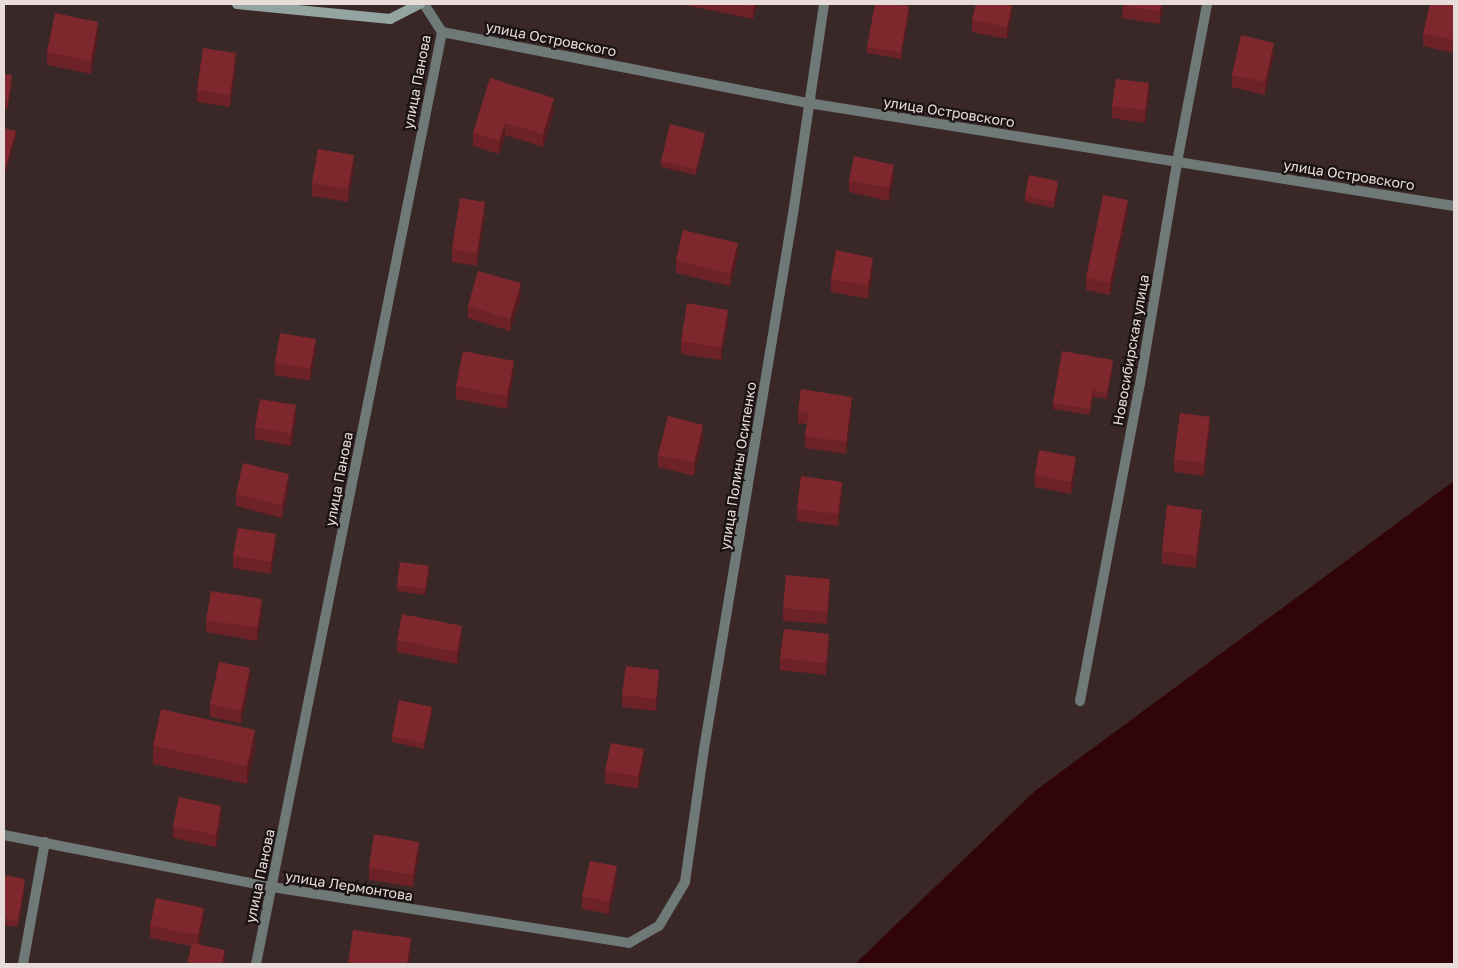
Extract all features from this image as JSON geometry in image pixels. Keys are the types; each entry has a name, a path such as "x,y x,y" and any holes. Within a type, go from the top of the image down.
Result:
{"main road":[{"path":"243,4 390,19 420,4"}],"street":[{"name":"улица Панова","path":"256,964 442,32 424,4"},
{"name":"улица Полины Осипенко","path":"659,926 685,882 704,749 792,223 808,103 824,4"},
{"name":"Новосибирская улица","path":"1080,701 1140,384 1177,162 1207,4"},
{"name":"улица Островского","path":"442,32 808,103 1454,206"},
{"name":"улица Лермонтова","path":"4,835 272,888 629,943 659,926"},
{"path":"23,964 45,842"}],"shaded area":[{"path":"1454,481 1454,964 855,964 1035,791"}],"building":[{"path":"740,4 754,4 753,7"},
{"path":"875,4 909,6 901,52 867,47"},
{"path":"976,4 1012,4 1007,27 972,20"},
{"path":"1123,4 1161,4 1160,11"},
{"path":"1430,4 1454,4 1454,40 1423,34"},
{"path":"55,13 98,22 91,61 47,52"},
{"path":"1241,35 1274,43 1265,82 1232,75"},
{"path":"203,48 236,53 230,95 197,90"},
{"path":"4,74 12,75 8,102 4,101"},
{"path":"490,78 554,98 543,134 505,123 499,141 473,133"},
{"path":"1116,79 1149,83 1145,110 1112,106"},
{"path":"670,124 705,133 696,169 661,161"},
{"path":"4,128 16,131 4,173"},
{"path":"318,149 354,155 348,189 312,183"},
{"path":"854,156 894,165 889,188 849,180"},
{"path":"1029,175 1058,181 1054,202 1025,196"},
{"path":"1103,195 1128,200 1110,283 1086,278"},
{"path":"460,198 485,202 477,253 452,249"},
{"path":"683,230 738,243 730,274 676,260"},
{"path":"836,250 873,258 868,286 831,279"},
{"path":"478,271 521,283 510,319 468,306"},
{"path":"687,303 728,310 721,348 681,341"},
{"path":"280,333 316,339 310,369 275,363"},
{"path":"463,351 514,361 507,396 456,386"},
{"path":"1062,351 1113,360 1107,393 1093,390 1090,409 1053,403"},
{"path":"801,389 852,397 846,442 805,436 809,412 798,411"},
{"path":"260,399 296,405 291,434 255,427"},
{"path":"1180,413 1210,417 1204,463 1174,459"},
{"path":"668,416 703,425 694,463 658,455"},
{"path":"1039,450 1076,457 1071,482 1035,475"},
{"path":"243,463 289,474 282,505 236,494"},
{"path":"801,476 842,482 838,514 797,509"},
{"path":"1167,505 1202,510 1196,556 1162,551"},
{"path":"238,528 276,534 271,562 233,556"},
{"path":"400,562 429,566 425,589 397,585"},
{"path":"786,575 830,579 827,612 783,608"},
{"path":"211,591 262,599 257,628 206,620"},
{"path":"402,614 462,626 457,652 397,640"},
{"path":"784,629 829,634 826,663 780,658"},
{"path":"219,662 250,668 241,711 210,704"},
{"path":"626,666 659,670 656,699 622,695"},
{"path":"399,700 432,707 424,743 392,736"},
{"path":"161,709 255,730 247,766 153,746"},
{"path":"611,743 644,749 638,777 605,770"},
{"path":"179,797 221,806 216,835 173,826"},
{"path":"374,834 419,842 413,875 369,867"},
{"path":"590,861 617,866 609,902 582,896"},
{"path":"4,875 25,879 18,921 4,918"},
{"path":"156,898 204,908 198,935 150,926"},
{"path":"353,930 411,938 407,964 348,964"},
{"path":"192,943 225,950 222,964 187,964"}]}
